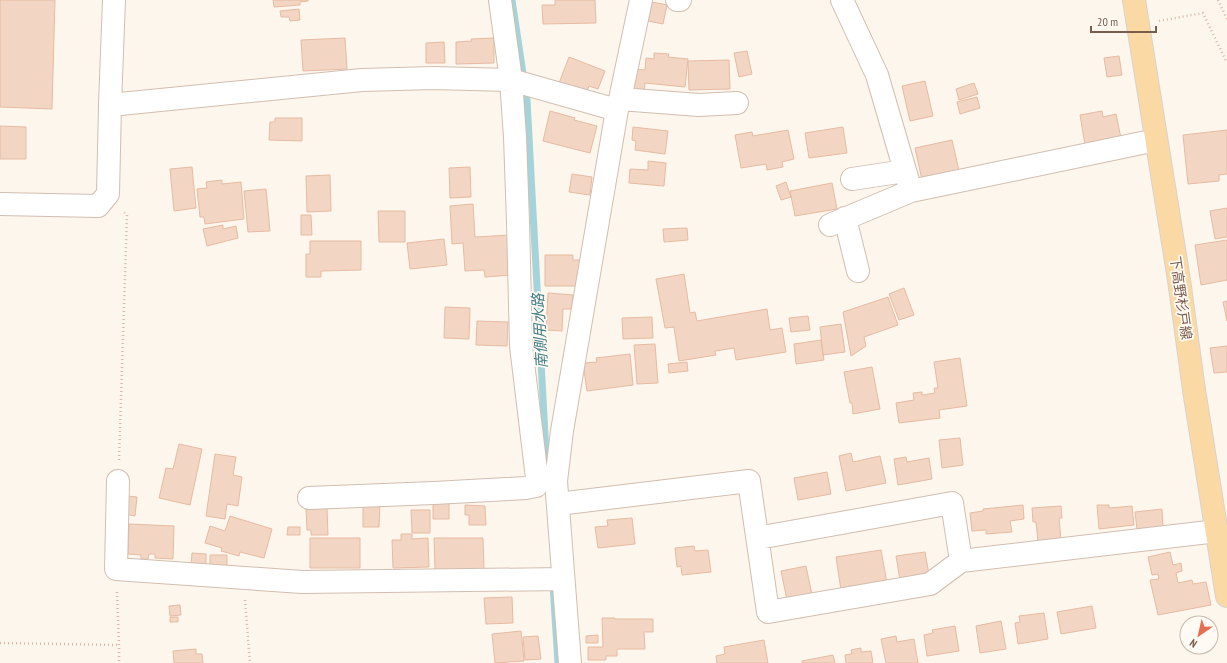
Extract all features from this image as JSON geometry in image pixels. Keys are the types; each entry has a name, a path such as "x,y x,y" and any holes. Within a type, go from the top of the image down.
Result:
{"main road":[{"name":"下高野杉戸線","path":"1134,0 1179,280 1194,390 1220,524 1227,596"}],"street":[{"path":"0,204 98,206 108,194 114,0"},
{"path":"500,0 511,80 516,168 521,346 547,479 558,504 570,663"},
{"path":"309,498 526,488 536,486 547,479 562,431 618,105 640,0"},
{"path":"842,0 877,75 908,181"},
{"path":"110,105 362,80 433,78 511,80 618,105 737,104"},
{"path":"852,179 908,181 1156,140"},
{"path":"858,271 838,221 908,181"},
{"path":"118,480 116,569 302,582 563,579"},
{"path":"558,504 749,481 768,612 930,584 961,561 1220,524"},
{"path":"758,538 952,503 961,561"}],"path":[{"path":"1218,0 1227,19"},
{"path":"1152,22 1203,13 1227,63"},
{"path":"108,194 127,215 118,480"},
{"path":"116,569 119,663"},
{"path":"244,578 250,663"},
{"path":"0,643 119,645"}],"building":[{"path":"0,0 55,0 52,109 0,107"},
{"path":"273,0 308,1 300,2 300,5 274,7"},
{"path":"555,0 595,0 596,23 543,24 542,5 555,5"},
{"path":"652,2 667,5 663,24 648,21"},
{"path":"299,9 300,20 290,21 289,17 281,17 280,11"},
{"path":"345,38 347,69 303,71 301,40"},
{"path":"494,38 494,63 456,64 456,42 472,41 471,39"},
{"path":"444,42 445,63 426,63 426,43"},
{"path":"747,51 752,74 739,77 734,53"},
{"path":"654,53 669,54 668,57 688,59 685,87 645,83 644,94 632,93 634,69 645,70 646,58 654,59"},
{"path":"1119,56 1122,75 1107,77 1104,58"},
{"path":"569,57 605,71 598,89 589,86 586,94 559,83"},
{"path":"729,60 730,89 689,90 688,61"},
{"path":"925,81 933,116 910,121 902,86"},
{"path":"974,83 978,94 959,100 956,89"},
{"path":"977,97 980,108 960,114 957,102"},
{"path":"550,111 575,118 574,120 597,126 590,153 543,141"},
{"path":"1102,111 1103,117 1116,114 1121,138 1085,145 1080,115"},
{"path":"275,118 302,118 302,141 269,140 270,122 275,122"},
{"path":"0,126 26,127 26,159 0,159"},
{"path":"633,127 668,131 665,154 635,150 636,141 632,140"},
{"path":"843,127 847,153 809,158 805,133"},
{"path":"788,130 794,159 782,162 783,167 767,170 766,164 741,168 735,135 752,132 753,136"},
{"path":"1227,130 1227,174 1219,175 1219,181 1188,184 1183,135"},
{"path":"952,140 960,175 922,180 915,148"},
{"path":"648,161 666,163 664,186 629,183 630,169 648,170"},
{"path":"192,167 196,208 174,211 170,169"},
{"path":"470,167 471,197 450,198 449,168"},
{"path":"572,174 592,177 590,195 569,192"},
{"path":"330,175 331,211 307,212 306,176"},
{"path":"222,180 222,184 241,182 244,219 205,224 204,217 200,217 197,189 207,188 206,182"},
{"path":"786,182 791,197 781,200 776,186"},
{"path":"832,183 837,209 795,216 790,191"},
{"path":"266,189 270,231 248,232 244,191"},
{"path":"473,204 475,237 510,235 512,275 485,277 484,270 465,271 463,243 452,244 450,206"},
{"path":"1227,208 1227,237 1215,239 1210,211"},
{"path":"378,211 405,211 405,242 379,242"},
{"path":"301,215 311,215 312,235 301,235"},
{"path":"223,225 223,229 236,226 238,238 207,246 203,229"},
{"path":"687,228 688,240 664,242 663,229"},
{"path":"444,239 447,265 410,269 407,243"},
{"path":"1227,240 1227,280 1201,285 1195,245"},
{"path":"310,241 361,241 361,270 321,271 321,277 306,277 306,254 310,254"},
{"path":"545,255 573,255 573,260 581,260 581,286 545,286"},
{"path":"684,274 690,313 695,312 697,321 767,309 770,330 782,328 786,352 736,360 734,348 715,351 716,355 679,361 674,327 665,328 656,279"},
{"path":"904,288 914,315 899,320 889,294"},
{"path":"548,293 573,295 572,309 563,309 562,331 546,330"},
{"path":"888,297 898,325 864,337 866,346 851,356 843,312"},
{"path":"1227,301 1227,321 1223,302"},
{"path":"445,307 470,308 469,339 444,338"},
{"path":"808,316 810,330 791,332 789,318"},
{"path":"652,317 653,338 623,339 622,318"},
{"path":"477,321 508,322 507,346 476,345"},
{"path":"841,324 845,352 823,355 820,327"},
{"path":"821,340 824,360 796,364 794,344"},
{"path":"655,344 658,383 637,384 634,345"},
{"path":"1227,346 1227,372 1214,373 1210,348"},
{"path":"630,354 633,385 587,391 583,363 597,362 596,358"},
{"path":"960,358 967,406 939,410 940,418 899,423 896,403 914,400 913,393 922,392 922,395 935,393 934,388 938,388 934,362"},
{"path":"687,362 688,371 669,373 668,364"},
{"path":"872,367 880,409 853,414 852,403 850,403 844,372"},
{"path":"960,438 963,465 942,468 939,440"},
{"path":"179,444 202,449 190,505 159,498 166,468 173,469"},
{"path":"851,453 853,462 880,456 886,483 846,491 839,456"},
{"path":"215,454 236,457 233,475 242,477 238,506 227,504 225,519 206,516"},
{"path":"906,457 907,462 929,458 932,479 898,485 894,459"},
{"path":"827,472 831,494 798,500 794,478"},
{"path":"127,496 137,497 135,516 125,514"},
{"path":"433,500 449,500 449,519 433,519"},
{"path":"363,501 380,501 379,527 363,527"},
{"path":"465,505 485,506 486,525 469,525 469,515 465,515"},
{"path":"1023,505 1024,519 1010,521 1012,532 986,534 986,530 972,531 970,513 983,511 983,509"},
{"path":"1097,505 1109,505 1109,508 1132,506 1134,525 1099,529"},
{"path":"1061,506 1062,518 1059,518 1061,540 1038,542 1036,522 1033,522 1032,508"},
{"path":"306,508 327,508 328,535 311,535 311,530 307,530"},
{"path":"1162,509 1163,526 1137,529 1135,512"},
{"path":"411,510 430,510 430,533 412,533"},
{"path":"230,516 272,529 264,558 240,552 239,556 221,551 222,548 205,543 210,526 225,531"},
{"path":"632,518 635,544 598,548 595,527 608,526 607,520"},
{"path":"129,524 174,526 173,559 155,558 155,554 149,554 148,559 141,559 141,555 128,554"},
{"path":"288,527 300,527 300,535 287,535"},
{"path":"401,534 412,534 412,539 428,538 429,567 393,568 392,540 401,540"},
{"path":"310,538 360,538 360,568 310,568"},
{"path":"434,538 483,538 484,569 435,570"},
{"path":"694,546 695,551 708,550 711,572 682,575 681,566 677,567 675,548"},
{"path":"881,550 887,583 841,590 836,557"},
{"path":"925,552 929,575 900,580 896,556"},
{"path":"1170,552 1173,565 1181,563 1182,571 1176,573 1178,583 1192,580 1193,584 1206,582 1211,605 1158,615 1150,580 1159,579 1158,574 1152,575 1148,557"},
{"path":"192,553 206,554 206,565 191,565"},
{"path":"210,555 227,555 227,567 210,566"},
{"path":"806,566 812,595 787,600 781,571"},
{"path":"512,597 513,623 486,624 484,598"},
{"path":"180,605 181,615 170,616 169,606"},
{"path":"1092,606 1096,628 1061,634 1057,612"},
{"path":"1044,613 1048,639 1018,644 1015,623 1020,622 1019,616"},
{"path":"170,617 178,617 178,622 170,622"},
{"path":"602,618 653,619 653,632 644,632 645,649 617,649 617,656 606,656 606,660 588,660 588,647 603,647"},
{"path":"1001,621 1006,649 980,653 976,626"},
{"path":"955,626 959,651 927,656 924,635 933,633 932,630"},
{"path":"521,631 524,661 495,663 492,634"},
{"path":"598,635 598,643 586,643 586,636"},
{"path":"538,636 541,659 525,660 523,637"},
{"path":"896,636 897,642 914,639 918,663 886,663 881,639"},
{"path":"764,640 768,663 717,663 716,656 725,654 724,647"},
{"path":"861,648 861,652 871,651 873,663 846,663 845,655 852,654 851,650"},
{"path":"196,649 196,654 202,654 203,663 174,663 173,651"},
{"path":"833,655 835,663 802,663 802,661"}],"waterway":[{"name":"南側用水路","path":"512,0 527,100 547,473"},
{"name":"南側用水路","path":"553,585 558,663"}]}
